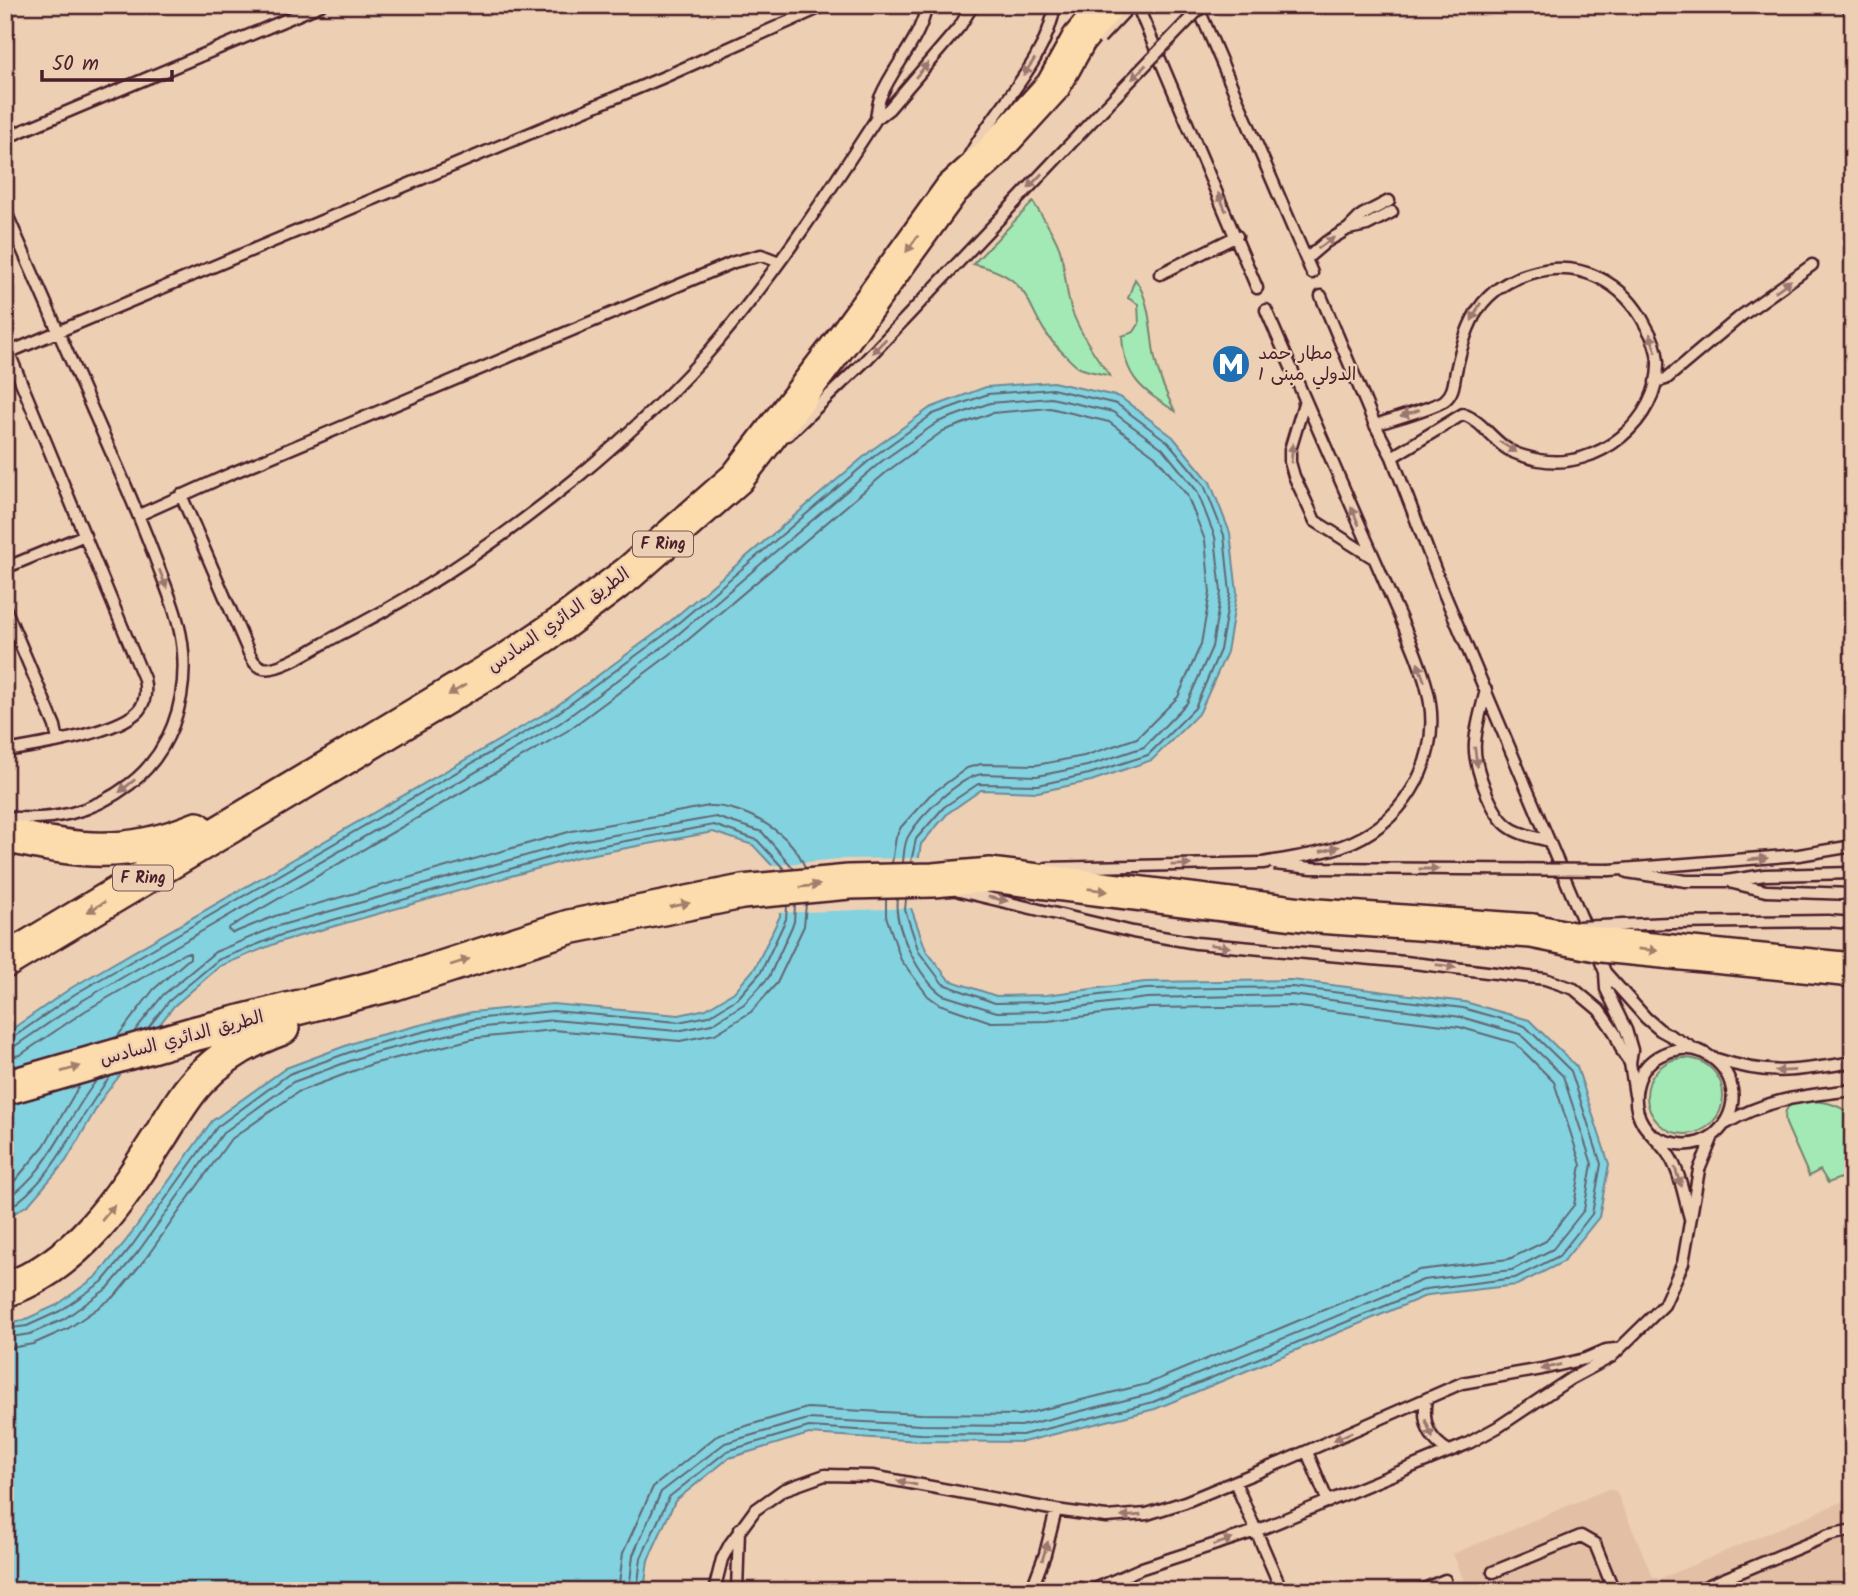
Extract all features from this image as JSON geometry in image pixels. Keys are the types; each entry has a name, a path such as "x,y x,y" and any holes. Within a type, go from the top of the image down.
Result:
{"highway":[{"name":"الطريق الدائري السادس","path":"5,961 506,660 564,622 629,573 737,478 827,361 952,189 990,155 1053,86 1085,47 1107,5"},
{"path":"5,835 74,849 128,849 169,841 280,795"},
{"name":"الطريق الدائري السادس","path":"5,1088 193,1034 395,983 569,926 742,892 849,882 991,875 1318,916 1532,931 1602,945 1853,970"},
{"path":"5,1290 49,1267 82,1241 108,1214 199,1079 222,1058 250,1041 341,1007 395,983"}],"lane":[{"path":"5,138 321,5"},
{"path":"5,751 58,741 123,722 136,712 144,697 144,678 7,354 664,77 825,5"},
{"path":"876,119 880,99 914,43 927,5"},
{"path":"181,495 249,653 255,664 262,668 275,668 408,598 478,554 545,504 613,447 677,386 720,338 779,262 876,119 889,109 960,26 973,5"},
{"path":"952,189 975,145 1037,56 1050,28 1055,5"},
{"path":"1085,47 1131,5"},
{"path":"1137,5 1257,288"},
{"path":"1196,5 1312,273"},
{"path":"783,441 875,351 1203,5"},
{"path":"1847,5 1853,16"},
{"path":"1306,259 1326,242 1348,229 1362,215 1389,201"},
{"path":"5,210 139,515 173,607 183,650 184,679 174,725 158,754 135,780 97,806 72,815 45,819 5,817"},
{"path":"1348,229 1361,227 1392,212"},
{"path":"1160,274 1237,236"},
{"path":"139,515 734,262 761,255 779,262"},
{"path":"1655,382 1666,379 1741,316 1812,265"},
{"path":"1376,425 1445,401 1452,391 1462,344 1479,304 1528,273 1570,269 1587,271 1609,282 1637,309 1656,351 1658,360 1655,382 1649,401 1620,439 1597,453 1572,460 1542,460 1508,450 1477,422 1463,414 1392,457"},
{"path":"1321,296 1392,457 1444,593 1605,972 1606,989 1626,1030 1632,1050 1630,1063 1637,1111 1644,1125 1671,1157 1692,1222"},
{"path":"1263,863 1344,846 1377,828 1396,812 1408,797 1426,760 1431,734 1430,702 1422,673 1266,310"},
{"path":"1305,400 1290,450 1294,476 1315,521 1373,557"},
{"path":"737,478 774,449"},
{"path":"5,568 85,535"},
{"path":"5,608 55,726 58,741"},
{"path":"1486,690 1475,752 1476,764 1489,796 1507,826 1549,841"},
{"path":"991,875 1057,867 1263,863 1312,868 1610,870 1799,855 1853,846"},
{"path":"1610,870 1686,881 1726,881 1765,875 1853,873"},
{"path":"924,880 962,892 1133,932 1196,943 1405,962 1545,979 1574,989 1588,998 1615,1033 1630,1063"},
{"path":"1726,881 1766,891 1853,894"},
{"path":"1532,931 1605,924 1853,920"},
{"path":"1605,972 1618,984 1631,1003 1660,1030 1713,1058 1768,1072 1853,1062"},
{"path":"1635,1095 1645,1068 1656,1058 1676,1050 1698,1050"},
{"path":"1713,1058 1730,1081 1733,1096 1731,1111 1724,1125"},
{"path":"1654,1136 1668,1143 1684,1146 1699,1144 1744,1113 1774,1101 1853,1090"},
{"path":"1058,1591 1078,1588 1089,1591 1142,1568 1256,1531 1449,1451 1498,1427 1570,1379 1611,1357 1616,1349 1632,1338 1664,1305 1683,1263 1699,1170 1713,1136"},
{"path":"714,1591 722,1559 739,1529 755,1510 783,1490 825,1475 872,1476 1106,1517 1147,1514 1185,1503 1474,1380 1542,1369 1616,1349"},
{"path":"1426,1399 1424,1420 1437,1445 1449,1451"},
{"path":"1307,1451 1328,1502"},
{"path":"1235,1482 1279,1590"},
{"path":"1031,1591 1045,1554 1056,1510"},
{"path":"737,1591 739,1529"},
{"path":"1695,1591 1829,1535 1853,1530"},
{"path":"1493,1572 1581,1536 1595,1544 1614,1591"},
{"path":"1419,1591 1445,1580"}],"shaded area":[{"path":"1608,1489 1616,1491 1653,1577 1660,1579 1853,1497 1853,1591 1468,1591 1453,1554"}],"green space":[{"path":"1033,202 1060,250 1073,314 1110,376 1074,364 1049,338 1020,288 995,270 973,264"},
{"path":"1135,279 1147,307 1159,373 1175,411 1153,397 1137,382 1127,363 1122,336 1134,332 1139,324 1138,304 1128,298"},
{"path":"1685,1058 1700,1061 1712,1069 1720,1081 1723,1096 1720,1111 1712,1123 1700,1131 1685,1134 1670,1131 1658,1123 1650,1111 1647,1096 1650,1081 1658,1069 1670,1061"},
{"path":"1801,1101 1828,1103 1853,1116 1853,1173 1828,1183 1820,1170 1809,1176 1785,1119 1787,1108"}],"water":[{"path":"1053,382 1120,397 1173,437 1210,482 1230,533 1237,593 1227,652 1200,712 1152,760 1091,781 1038,792 981,790 948,813 921,844 911,908 926,950 949,980 996,996 1046,995 1145,982 1292,980 1465,1002 1529,1020 1577,1067 1609,1164 1599,1217 1563,1262 1517,1285 1428,1295 1155,1409 1023,1442 921,1441 809,1434 729,1458 675,1501 648,1560 644,1591 5,1591 5,1323 24,1320 57,1305 97,1276 125,1242 212,1121 286,1068 364,1039 472,1012 552,1004 679,1015 706,1009 734,992 755,968 780,916 779,873 753,845 713,832 578,857 282,941 220,966 174,1006 103,1097 66,1161 29,1204 5,1219 5,1034 71,988 551,710 660,630 873,449 930,408 986,387"}],"pier":[{"path":"923,858 915,908 776,913 775,874 767,866 838,859"}],"place":[{"name":"مطار حمد الدولي مبنى 1","path":"1231,364"}]}
